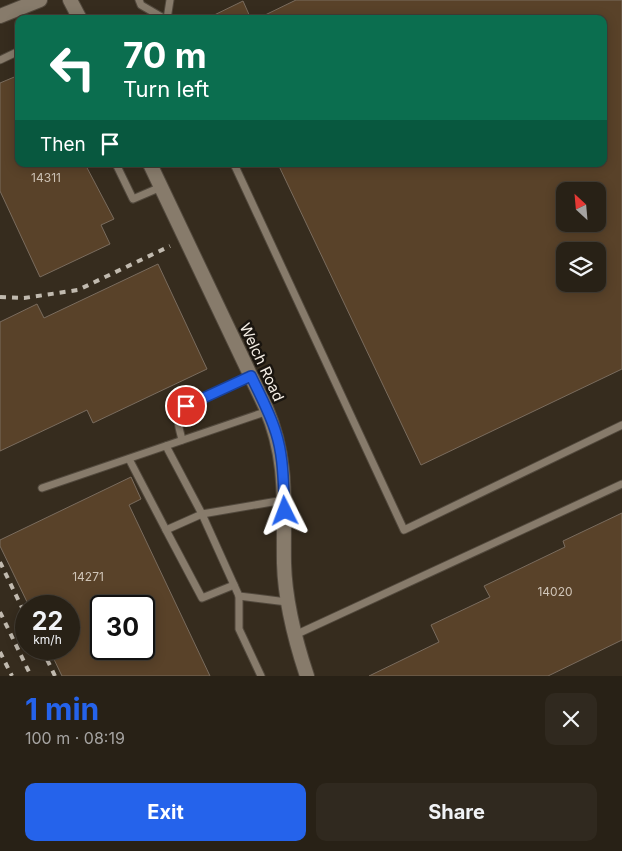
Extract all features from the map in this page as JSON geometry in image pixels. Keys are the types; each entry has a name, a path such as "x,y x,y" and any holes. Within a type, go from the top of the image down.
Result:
{"street":[{"path":"0,16 23,3 40,0"},
{"path":"70,0 78,15"},
{"name":"Welch Road","path":"151,167 268,411 276,434 281,458 284,500 284,564 287,602 307,676"}],"lane":[{"path":"139,0 141,5 159,15"},
{"path":"167,15 170,0"},
{"path":"0,60 15,53"},
{"path":"117,167 133,199 161,187"},
{"path":"235,167 404,530 622,426"},
{"path":"182,440 177,416 180,410 251,376"},
{"path":"42,488 268,411"},
{"path":"166,446 202,514 234,584 239,596 239,629 262,676"},
{"path":"129,458 202,598 234,584"},
{"path":"295,635 622,484"},
{"path":"166,530 202,514 284,500"},
{"path":"239,596 287,602"}],"building":[{"path":"296,0 622,0 622,369 421,465 279,167 607,167 607,15 265,15"},
{"path":"243,1 249,15 214,15"},
{"path":"15,77 15,167 87,167 114,219 101,225 110,244 40,277 0,191 0,83"},
{"path":"158,264 207,369 93,423 87,410 0,451 0,322 37,304 44,318"},
{"path":"131,477 141,499 129,505 210,676 62,676 54,660 80,660 80,595 24,595 0,546 0,540"},
{"path":"622,513 622,640 548,676 369,676 439,642 431,625 490,597 484,586 565,547 563,541"}],"railway":[{"path":"0,297 24,298 78,290 170,246"},
{"path":"0,562 16,595"},
{"path":"0,612 31,676"},
{"path":"0,652 12,676"},
{"path":"47,660 55,676"}],"route":[{"path":"186,406 251,376 276,434 281,458 285,511"}]}
